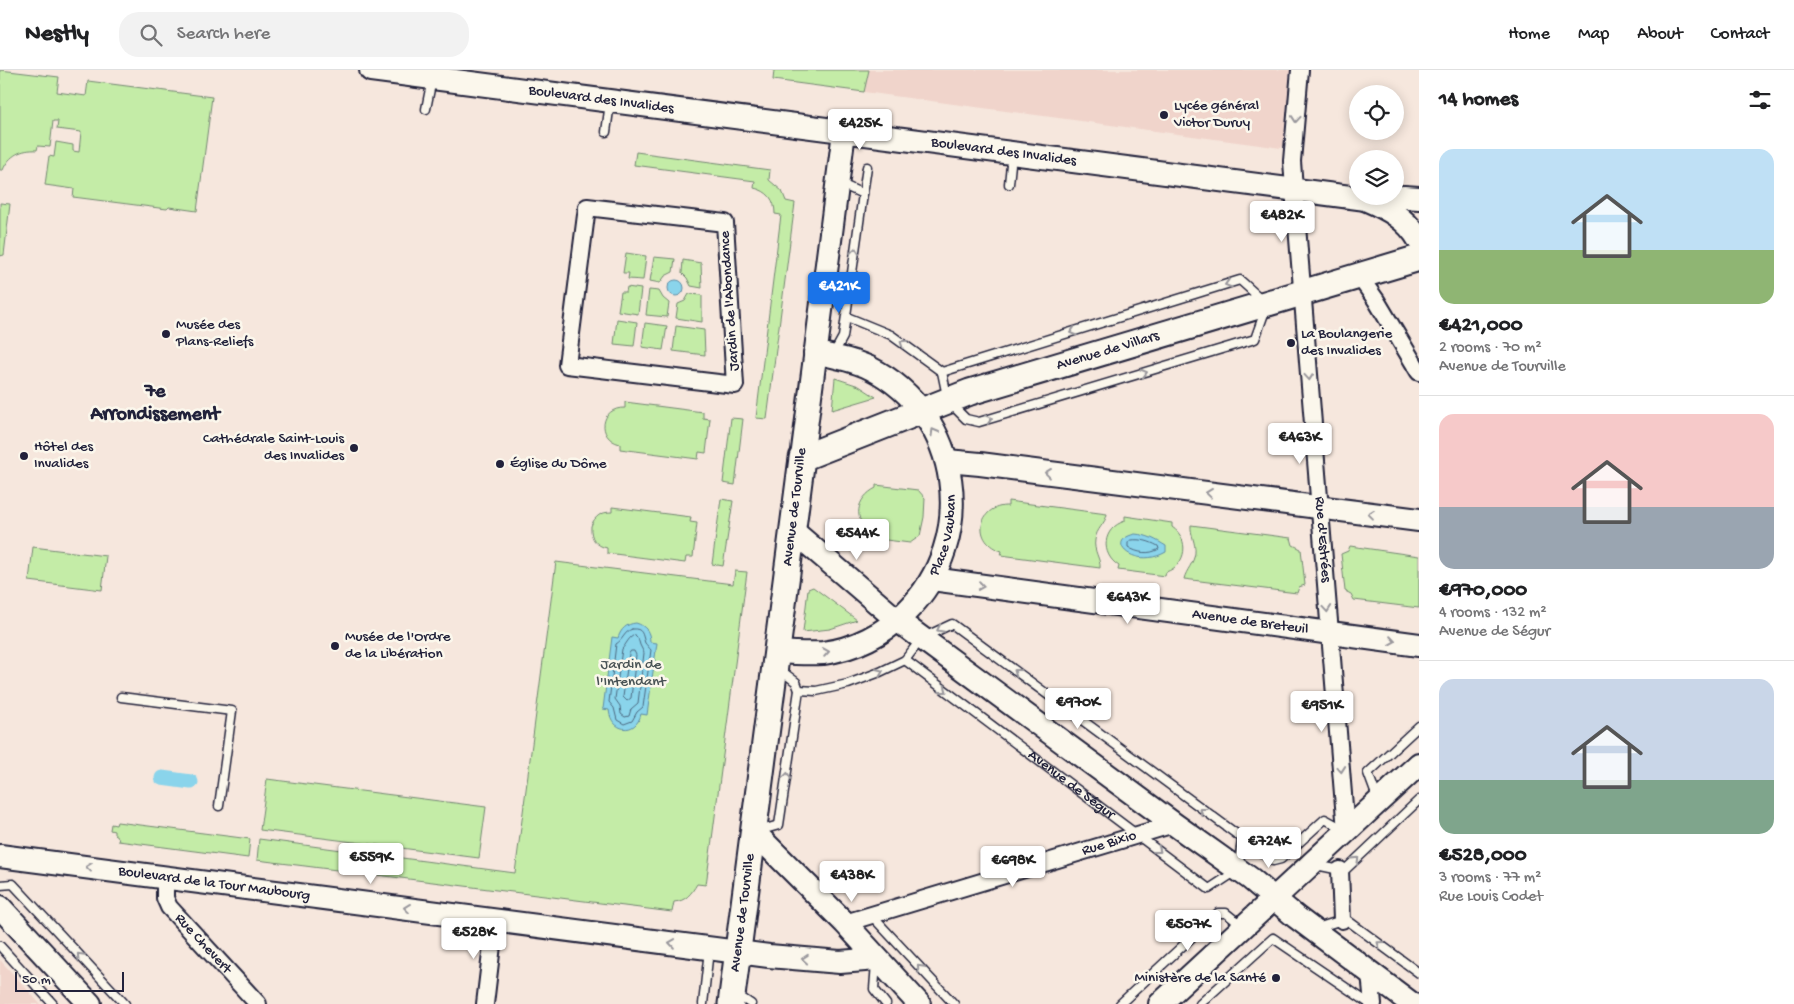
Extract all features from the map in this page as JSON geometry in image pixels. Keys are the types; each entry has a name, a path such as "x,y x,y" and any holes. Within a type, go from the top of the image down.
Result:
{"main road":[{"name":"Avenue de Villars","path":"802,458 970,392 1267,305 1419,258"},
{"name":"Avenue de Tourville","path":"738,1000 738,952 802,458"}],"street":[{"name":"Boulevard des Invalides","path":"371,70 1349,197"},
{"name":"Rue d'Estrées","path":"1300,70 1292,161 1346,831"},
{"name":"Avenue de Tourville","path":"802,458 824,354 837,182 844,132"},
{"name":"Boulevard des Invalides","path":"1404,197 1419,198"},
{"name":"Boulevard des Invalides","path":"1379,205 1394,212 1411,228 1419,240"},
{"name":"Jardin de l'Abondance","path":"587,207 725,223 736,385 567,365 587,207"},
{"path":"1359,276 1376,300 1419,372"},
{"name":"Place Vauban","path":"776,659 842,648 877,634 898,620 917,600 932,579 945,552 952,522 952,491 947,461 937,435 922,412 904,392 887,378 869,368 824,354"},
{"path":"947,461 1419,520"},
{"name":"Avenue de Ségur","path":"792,530 898,620 1238,870 1412,1004"},
{"name":"Avenue de Breteuil","path":"932,579 1419,645"},
{"path":"1160,1004 1419,764"},
{"name":"Rue Bixio","path":"844,922 1174,824"},
{"path":"754,832 844,922 919,1004"},
{"name":"Boulevard de la Tour Maubourg","path":"0,856 738,952 840,962 877,959"},
{"path":"1340,870 1342,920"},
{"name":"Rue Chevert","path":"165,876 165,898 169,907 258,1004"},
{"path":"0,907 90,1004"},
{"path":"485,1004 495,920"},
{"path":"1370,973 1371,1004"}],"lane":[{"path":"426,109 432,78"},
{"path":"606,132 610,101"},
{"path":"1009,184 1012,154"},
{"name":"Avenue de Tourville","path":"824,354 843,337 867,168"},
{"path":"837,182 863,194"},
{"path":"942,372 1240,280 1267,305"},
{"path":"847,317 891,335 942,372 948,401"},
{"path":"776,659 796,682 799,690 816,691 848,684 905,660 922,638 952,624 1273,862 1281,859 1325,819 1346,831"},
{"name":"Avenue de Ségur","path":"905,660 1209,889 1238,870"},
{"name":"Avenue de Tourville","path":"754,832 780,825 799,690"},
{"path":"121,698 232,711 219,806"},
{"path":"1378,801 1368,773 1419,726"},
{"path":"1311,864 1340,870 1346,869 1419,800"},
{"path":"1238,870 1242,840"},
{"path":"0,885 13,884 125,1004"},
{"path":"1120,1004 1218,913 1226,913 1243,926"},
{"path":"871,915 954,1004"},
{"path":"1313,929 1347,920 1419,973"},
{"path":"1200,1004 1273,938 1371,1004"},
{"path":"0,946 53,1004"},
{"name":"Avenue de Tourville","path":"703,1004 709,948"},
{"path":"877,959 874,989 886,1004"}],"shaded area":[{"name":"Lycée général Victor Duruy","path":"869,70 1290,70 1283,146 1281,148 864,92"},
{"path":"0,960 24,986 40,1004 0,1004"}],"green space":[{"path":"0,70 59,77 57,92 86,96 88,81 212,97 197,211 73,197 74,189 45,185 49,156 54,157 56,142 73,145 73,151 79,152 81,132 57,129 58,121 53,121 50,147 38,146 37,150 21,152 12,157 3,170 0,170"},
{"path":"774,70 869,70 864,92 773,80"},
{"path":"636,152 770,170 769,180 782,191 786,201 795,203 767,419 756,418 781,215 775,214 774,204 767,194 754,188 755,181 634,165"},
{"path":"0,203 10,204 4,255 0,256"},
{"path":"626,253 646,256 643,280 628,279 629,273 623,273"},
{"path":"654,257 675,259 673,272 665,276 660,283 650,281"},
{"path":"683,260 701,263 702,288 691,286 682,273"},
{"path":"627,287 641,289 638,314 618,311 621,292 626,292"},
{"path":"649,290 659,291 669,303 667,317 646,315"},
{"path":"689,294 702,295 702,322 676,318 678,304 685,301"},
{"path":"617,319 637,322 634,346 614,344"},
{"path":"645,323 667,326 663,350 642,347"},
{"path":"676,326 704,330 705,355 673,351"},
{"path":"835,378 859,386 876,397 832,410"},
{"path":"625,402 703,412 703,418 710,419 706,453 699,452 698,459 620,449 620,444 612,441 607,436 604,430 604,423 610,412 625,408"},
{"path":"731,418 743,419 735,485 723,483"},
{"path":"876,485 918,490 925,498 920,536 910,543 870,538 871,533 861,522 859,509 864,497 876,488"},
{"path":"721,499 733,501 723,566 712,564"},
{"path":"1008,501 1107,514 1095,540 1100,568 1001,555 1002,551 992,547 986,540 982,525 990,511 998,507 1008,506"},
{"path":"612,507 691,517 690,522 697,523 693,557 686,557 685,563 607,553 607,548 594,541 591,526 599,515 612,512"},
{"path":"1125,516 1172,523 1172,527 1182,538 1184,551 1182,558 1173,569 1166,572 1165,576 1118,570 1119,566 1109,555 1106,542 1112,529 1117,524 1125,521"},
{"path":"1191,525 1291,538 1293,545 1301,549 1305,585 1299,587 1297,593 1184,579 1195,553"},
{"path":"1350,546 1419,556 1419,608 1354,600 1351,594 1345,591 1341,554 1348,551"},
{"path":"33,547 106,556 102,590 29,581"},
{"name":"Jardin de l'Intendant","path":"556,562 733,584 735,571 747,572 706,885 697,884 688,896 674,902 672,912 257,860 259,839 515,873"},
{"path":"813,587 857,620 830,629 803,632 808,589"},
{"path":"267,779 486,807 479,858 260,830"},
{"path":"117,822 250,839 248,858 118,841 119,838 114,834 114,831 110,830 111,824 116,825"}],"water":[{"path":"673,280 679,280 684,285 682,294 673,296 668,291 668,285"},
{"path":"1135,534 1148,537 1166,546 1166,552 1154,557 1144,558 1127,552 1123,548 1122,542"},
{"path":"636,623 647,630 650,642 657,643 647,715 641,714 634,726 624,728 614,723 609,710 603,709 612,637 618,638 624,628 629,624"}],"waterway":[{"path":"162,778 191,782"}],"place":[{"name":"Lycée général Victor Duruy","path":"1164,115"},
{"name":"Musée des Plans-Reliefs","path":"166,334"},
{"name":"La Boulangerie des Invalides","path":"1291,343"},
{"name":"Cathédrale Saint-Louis des Invalides","path":"354,448"},
{"name":"Hôtel des Invalides","path":"24,456"},
{"name":"Église du Dôme","path":"500,464"},
{"name":"Musée de l'Ordre de la Libération","path":"335,646"},
{"name":"Ministère de la Santé","path":"1276,978"}],"district":[{"name":"7e Arrondissement","path":"155,404"}]}
